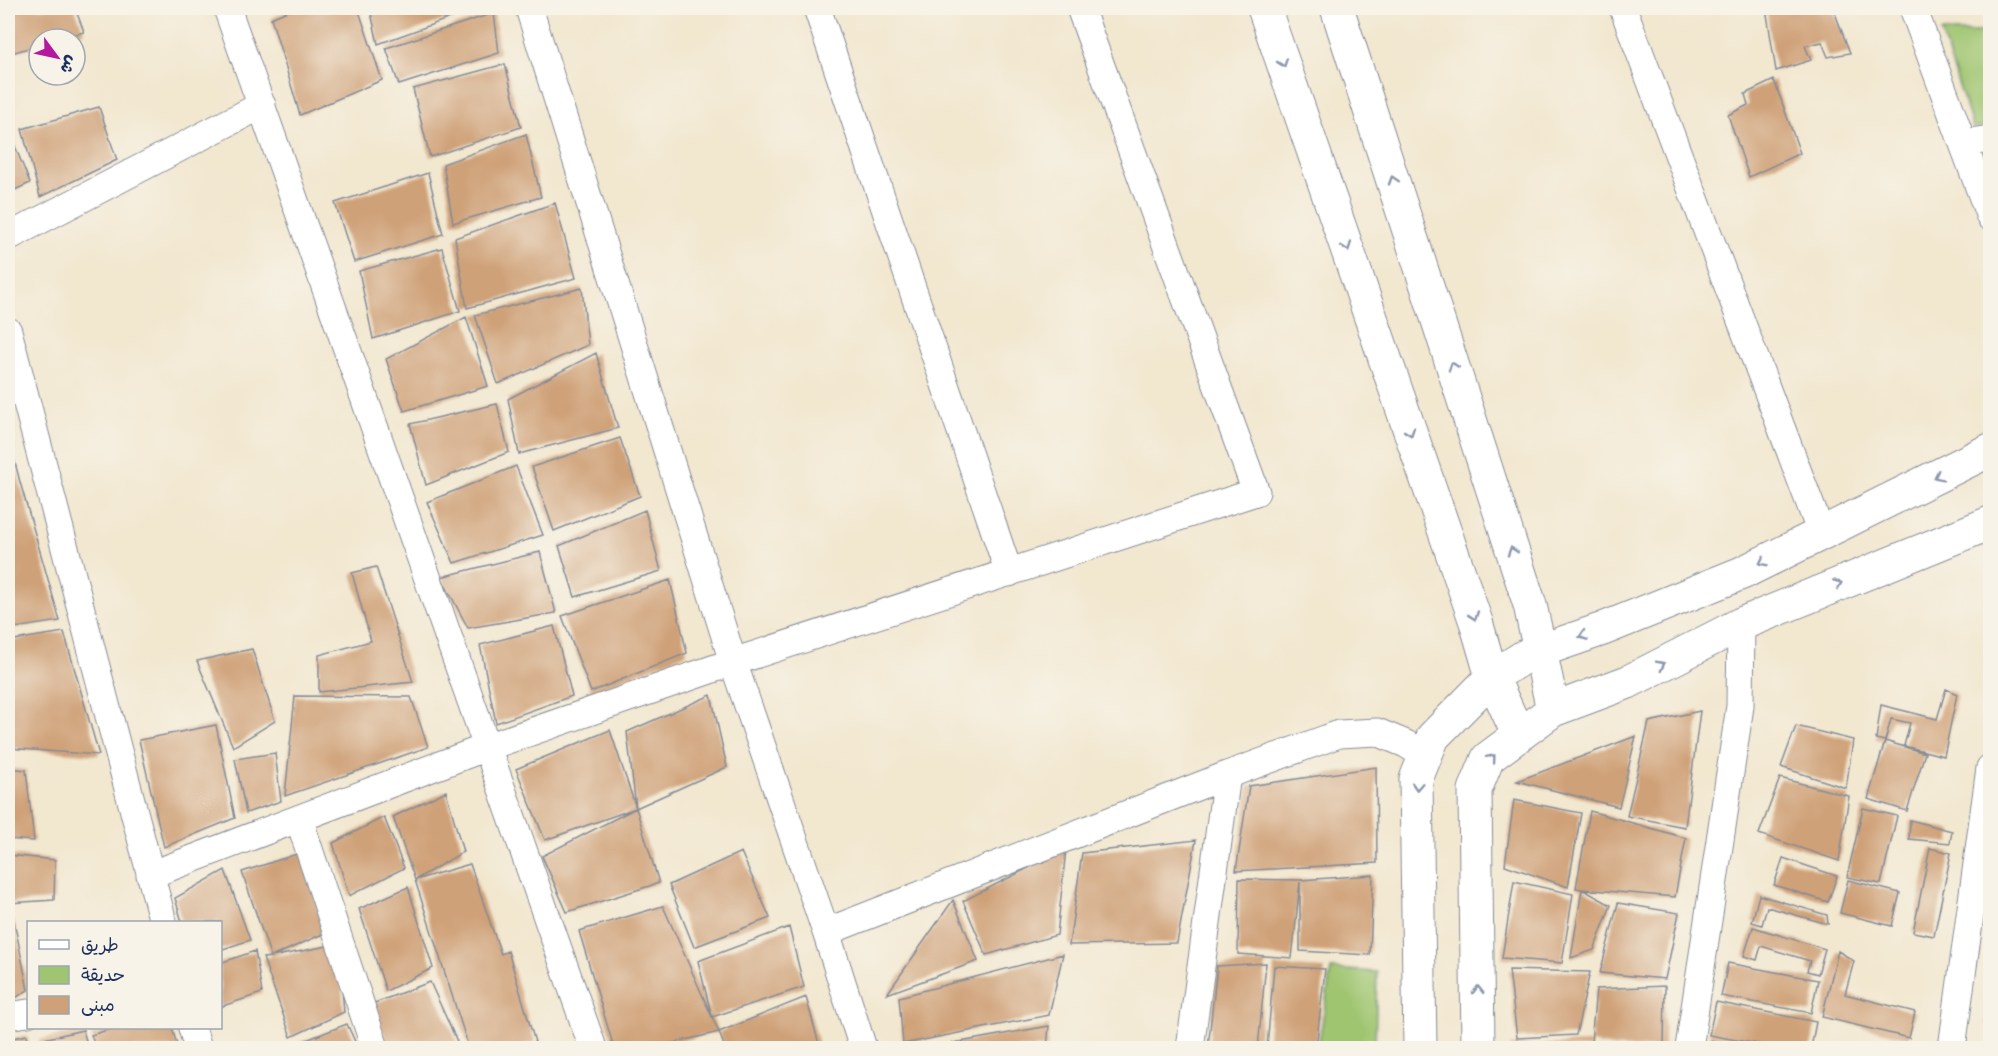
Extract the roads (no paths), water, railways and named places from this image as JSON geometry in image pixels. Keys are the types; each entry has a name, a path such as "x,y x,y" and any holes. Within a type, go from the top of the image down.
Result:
{"street":[{"path":"227,8 593,1048"},
{"path":"817,8 1009,573"},
{"path":"150,875 487,747 733,662 1256,492 1080,8"},
{"path":"1264,8 1472,611 1492,677 1518,734"},
{"path":"1337,8 1530,605 1553,710"},
{"path":"1623,8 1821,533"},
{"path":"1913,8 1990,217"},
{"path":"533,9 733,662 826,932 863,1048"},
{"path":"8,237 261,105"},
{"path":"1964,143 1990,139"},
{"path":"8,330 163,921"},
{"path":"1420,1048 1416,779 1433,736 1492,677 1525,656 1603,629 1742,573 1990,450"},
{"path":"1479,1048 1475,790 1488,758 1553,710 1628,682 1741,624 1990,523"},
{"path":"1689,1048 1740,706 1741,624"},
{"path":"826,932 1227,775 1339,734 1377,732 1406,744 1425,756"},
{"path":"1952,1048 1990,768"},
{"path":"1190,1048 1227,775"},
{"path":"299,819 375,1048"},
{"path":"8,1016 27,1013"},
{"path":"192,1029 198,1048"}]}
